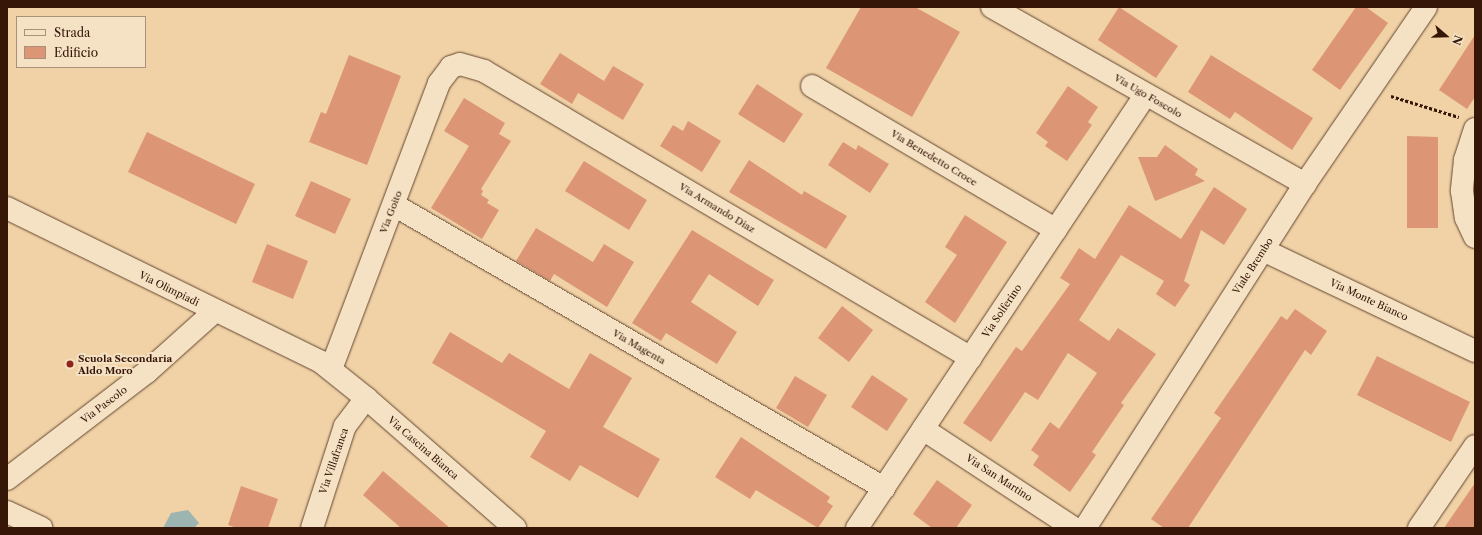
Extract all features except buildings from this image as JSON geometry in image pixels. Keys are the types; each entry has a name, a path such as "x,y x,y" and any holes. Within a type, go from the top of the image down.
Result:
{"street":[{"name":"Via Ugo Foscolo","path":"992,7 1305,184"},
{"name":"Viale Brembo","path":"1085,528 1305,184 1426,7"},
{"name":"Via Goito","path":"331,369 442,78 451,67 460,64"},
{"name":"Via Armando Diaz","path":"460,64 484,70 970,358"},
{"name":"Via Benedetto Croce","path":"812,86 1056,230"},
{"name":"Via Solferino","path":"857,528 1146,94"},
{"path":"1471,124 1462,191 1466,218 1475,237"},
{"name":"Via Magenta","path":"394,205 884,488"},
{"name":"Via Olimpiadi","path":"7,208 303,353 331,369"},
{"name":"Via Monte Bianco","path":"1263,250 1475,351"},
{"name":"Via Pascolo","path":"7,479 147,372 216,311"},
{"name":"Via Cascina Bianca","path":"331,369 515,528"},
{"name":"Via Villafranca","path":"312,528 344,430 353,414 366,398"},
{"name":"Via San Martino","path":"923,429 1074,528"},
{"path":"1419,528 1475,446"},
{"path":"7,512 41,528"}],"path":[{"path":"1369,90 1471,124"}],"water":[{"path":"188,510 199,523 194,528 163,528 171,513"}],"place":[{"name":"Scuola Secondaria Aldo Moro","path":"70,364"}]}
